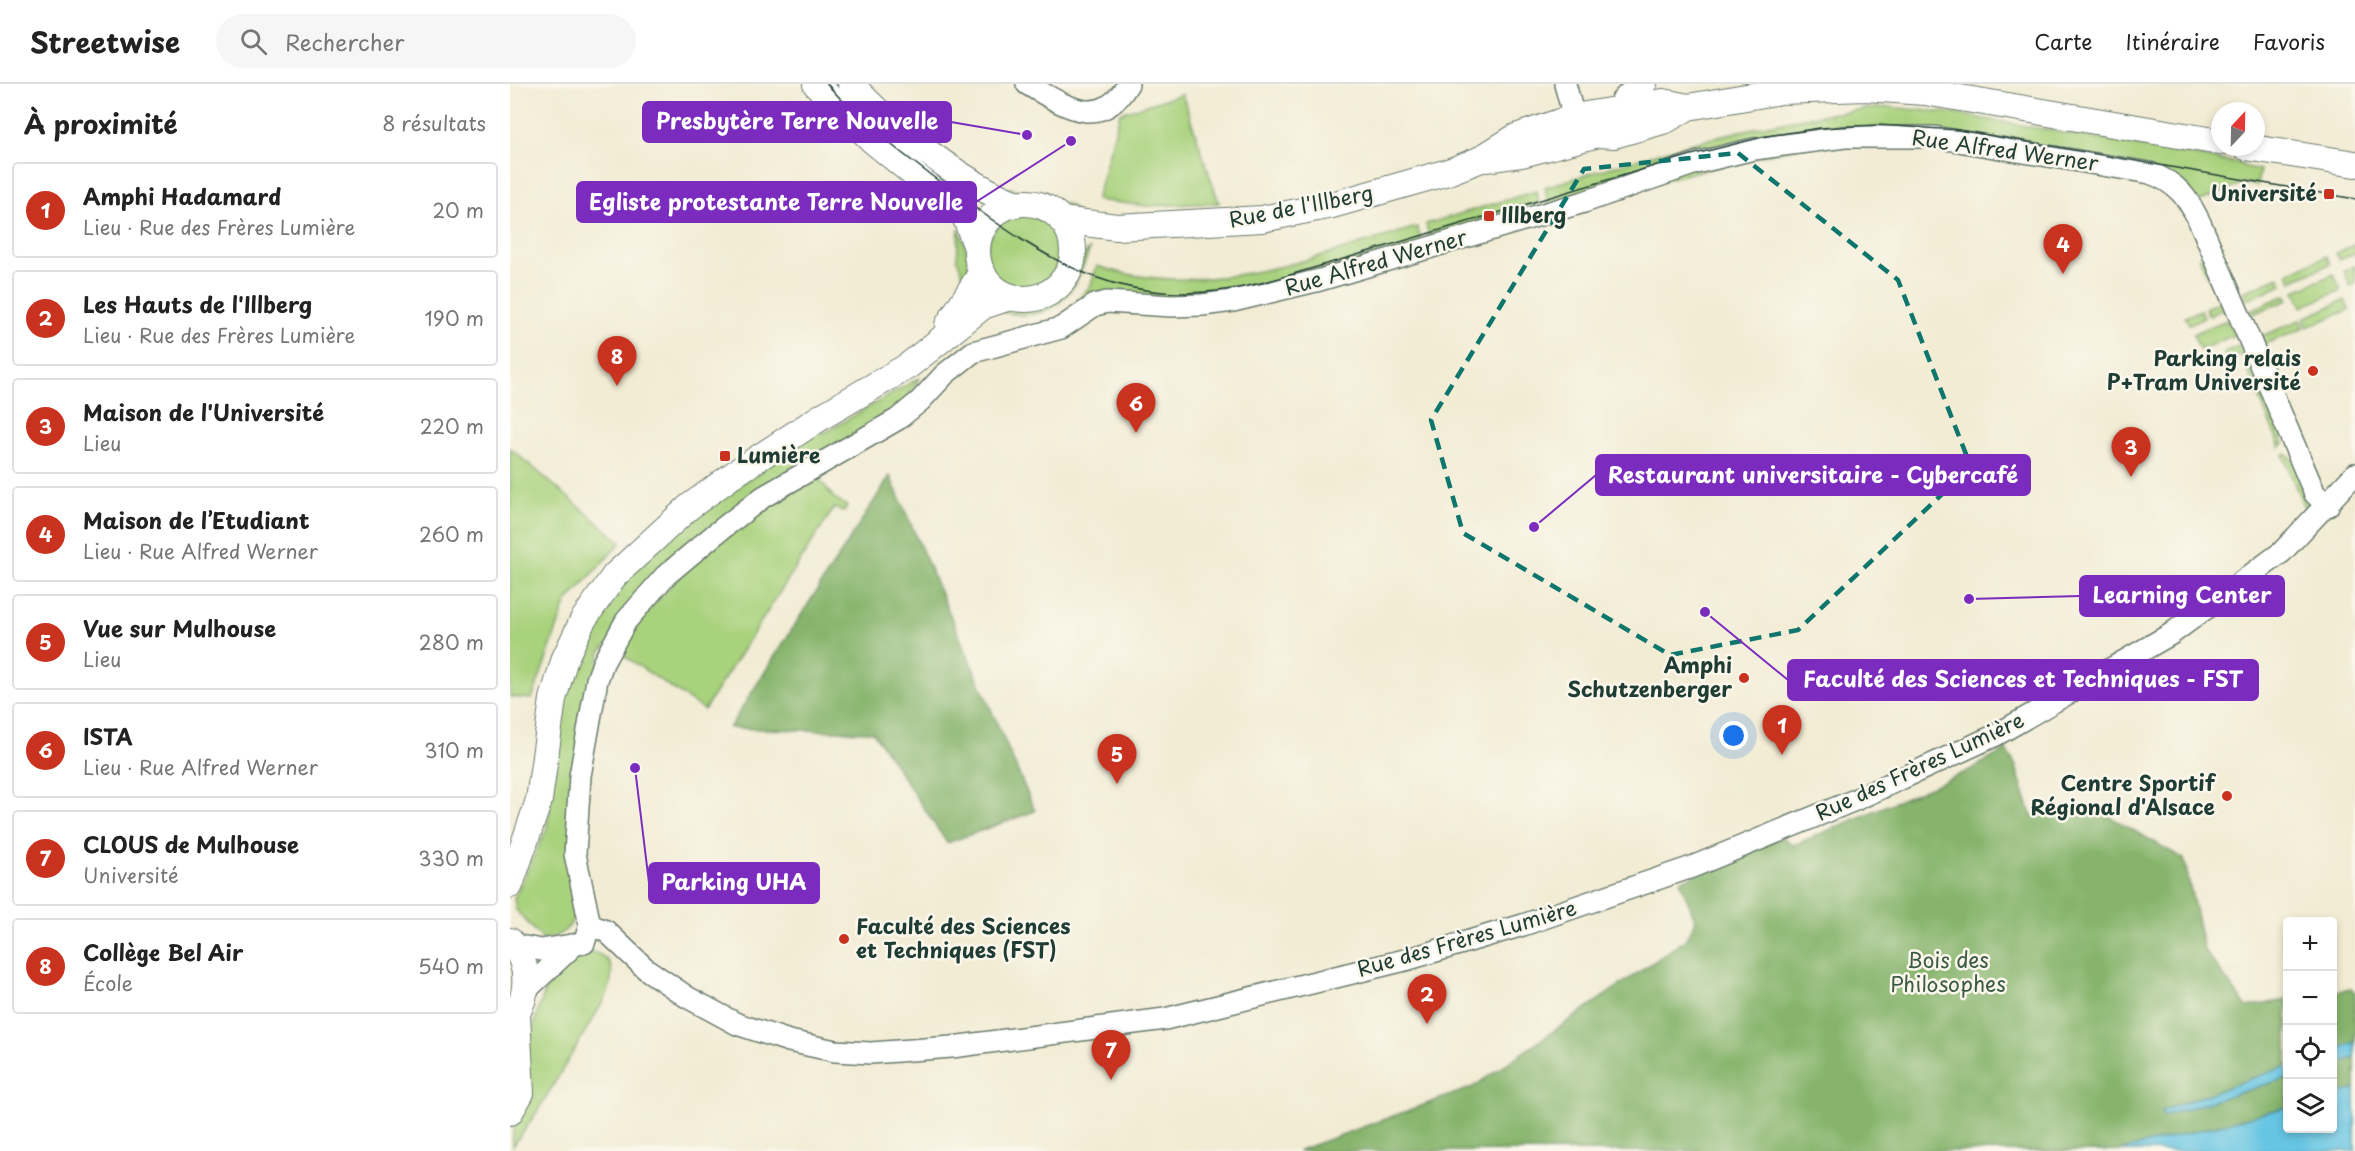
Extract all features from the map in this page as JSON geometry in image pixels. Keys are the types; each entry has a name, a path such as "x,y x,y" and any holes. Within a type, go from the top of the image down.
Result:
{"main road":[{"path":"816,84 873,141 965,216 972,228 980,260 994,287 1010,297"},
{"path":"510,885 519,838 541,792 555,691 564,658 583,620 602,591 631,559 737,472 821,417 891,378 983,306 1010,297 1037,298 1053,290 1065,278 1072,257 1070,238 1061,220 1040,206 1017,204 989,191 907,136 851,84"},
{"path":"1688,107 1781,91 1866,88 1965,98 2211,140"},
{"name":"Rue de l'Illberg","path":"1061,220 1117,227 1262,219 1332,205 1448,172 1479,160 1516,137 1574,117 1663,102 1688,107"},
{"name":"Rue de l'Illberg","path":"1479,160 1522,154 1599,134 1614,135 1666,120 1688,107"},
{"path":"1599,134 1623,108"},
{"path":"2265,150 2355,164"},
{"path":"935,344 980,260 981,233 990,219 1006,208 1017,204"},
{"path":"1072,257 1117,227"},
{"path":"510,1112 521,1093 513,1020 526,990 522,960 512,943"}],"street":[{"path":"1027,84 1060,102 1086,111 1103,110 1117,102 1128,84"},
{"path":"1565,84 1574,117"},
{"path":"1623,108 1622,100 1630,92 1646,84"},
{"name":"Rue Alfred Werner","path":"583,938 575,854 580,776 594,690 603,663 615,639 644,598 714,535 763,497 898,419 912,409 945,374 973,352 1061,328 1095,305 1122,302 1171,306 1233,301 1320,280 1566,207 1696,163 1754,149 1879,136 1934,137 1982,144 2150,173 2166,179 2183,194 2201,225 2315,494 2328,506"},
{"name":"Rue des Frères Lumière","path":"583,938 606,931 646,969 687,998 759,1033 835,1051 871,1053 952,1047 1176,1016 1409,959 1523,926 1686,869 1855,801 1996,735 2171,634 2282,552 2328,506 2355,474"},
{"path":"512,943 541,950 583,938"},
{"path":"526,990 583,938"}],"highlighted area":[{"path":"1738,153 1898,280 1971,467 1798,630 1670,655 1463,533 1431,420 1584,169"}],"green space":[{"path":"1182,94 1219,203 1148,206 1096,200 1120,113"},
{"path":"1888,107 1951,113 2242,164 2242,166 2260,170 2257,185 2243,183 2198,202 2185,184 1863,132 1549,207 1545,187 1631,161 1756,127"},
{"path":"1010,188 1069,205 1081,217 1037,202 1007,195"},
{"path":"1536,191 1539,203 1429,237 1426,224"},
{"path":"1023,216 1037,219 1049,226 1056,238 1059,252 1056,266 1049,278 1037,285 1023,288 1009,285 997,278 990,266 987,252 990,238 997,226 1009,219"},
{"path":"1417,227 1423,245 1250,293 1079,308 1074,305 1090,287 1097,266 1137,276 1178,279 1218,277 1299,262"},
{"path":"959,228 967,255 966,282 957,259"},
{"path":"2355,245 2355,253 2339,260 2336,253"},
{"path":"1090,248 1077,279 1060,302 1036,314 1020,315 1002,312 1012,304 1029,305 1052,297 1060,290"},
{"path":"2327,256 2330,264 2291,281 2288,273"},
{"path":"2199,257 2206,257 2228,307 2209,316 2205,308 2219,302"},
{"path":"2355,266 2355,284 2350,286 2344,271"},
{"path":"2334,274 2341,290 2302,307 2295,291"},
{"path":"2279,277 2282,284 2246,300 2243,292"},
{"path":"2286,295 2288,300 2253,314 2251,310"},
{"path":"2345,300 2349,310 2307,327 2304,318"},
{"path":"2201,310 2204,317 2189,324 2185,317"},
{"path":"2227,320 2234,335 2200,350 2193,334"},
{"path":"2300,320 2304,328 2260,346 2257,338"},
{"path":"2244,344 2284,443 2280,447 2241,354 2227,360 2224,352"},
{"path":"919,378 903,407 761,490 600,652 577,907 573,920 566,930 543,940 516,910 514,898 547,828 567,683 599,610 664,540 819,428 824,433"},
{"path":"510,448 621,542 566,603 532,699 510,697"},
{"path":"2286,454 2292,458 2314,511 2283,546 2276,529 2307,515 2283,455"},
{"path":"890,476 1035,811 947,843 873,732 729,728"},
{"path":"818,477 834,498 847,506 844,511 834,508 704,710 620,653 637,626 681,575 734,531"},
{"name":"Bois des Philosophes","path":"2006,750 2015,764 2031,815 2098,810 2184,859 2204,950 2247,1007 2283,1001 2283,1067 2161,1111 2163,1116 2283,1079 2283,1108 2120,1151 1297,1151 1473,1087 1685,940 1696,922 1680,881 1782,837 1794,845 1968,771"},
{"path":"592,952 606,959 610,964 612,976 606,997 537,1112 513,1146 525,1063 545,992 551,980 564,966 580,955"},
{"path":"2351,989 2355,992 2355,1042 2337,1049 2337,1025 2337,991"},
{"path":"2355,1058 2355,1089 2337,1094 2337,1063"}],"water":[{"path":"2355,1042 2355,1058 2337,1064 2337,1049"},
{"path":"2283,1067 2283,1079 2163,1116 2161,1111"},
{"path":"2355,1089 2355,1151 2120,1151 2283,1108 2283,1133 2337,1133 2337,1094"}],"tram line":[{"path":"827,84 855,113 900,152 986,216 1023,240 1058,261 1094,277 1131,288 1171,293 1214,291 1263,283 1691,155 1767,136 1820,128 1877,125 1958,130 2355,199"}],"place":[{"name":"Presbytère Terre Nouvelle","path":"1027,135"},
{"name":"Egliste protestante Terre Nouvelle","path":"1071,141"},
{"name":"Université","path":"2329,194"},
{"name":"Illberg","path":"1489,216"},
{"name":"Maison de l’Etudiant","path":"2063,274"},
{"name":"Parking relais P+Tram Université","path":"2313,371"},
{"name":"Collège Bel Air","path":"617,386"},
{"name":"ISTA","path":"1136,433"},
{"name":"Lumière","path":"725,456"},
{"name":"Maison de l'Université","path":"2131,477"},
{"name":"Restaurant universitaire - Cybercafé","path":"1534,527"},
{"name":"Learning Center","path":"1969,599"},
{"name":"Faculté des Sciences et Techniques - FST","path":"1705,612"},
{"name":"Amphi Schutzenberger","path":"1744,678"},
{"name":"Amphi Hadamard","path":"1782,755"},
{"name":"Parking UHA","path":"635,768"},
{"name":"Vue sur Mulhouse","path":"1117,784"},
{"name":"Centre Sportif Régional d'Alsace","path":"2227,796"},
{"name":"Faculté des Sciences et Techniques (FST)","path":"844,939"},
{"name":"Les Hauts de l'Illberg","path":"1427,1024"},
{"name":"CLOUS de Mulhouse","path":"1111,1080"}]}
